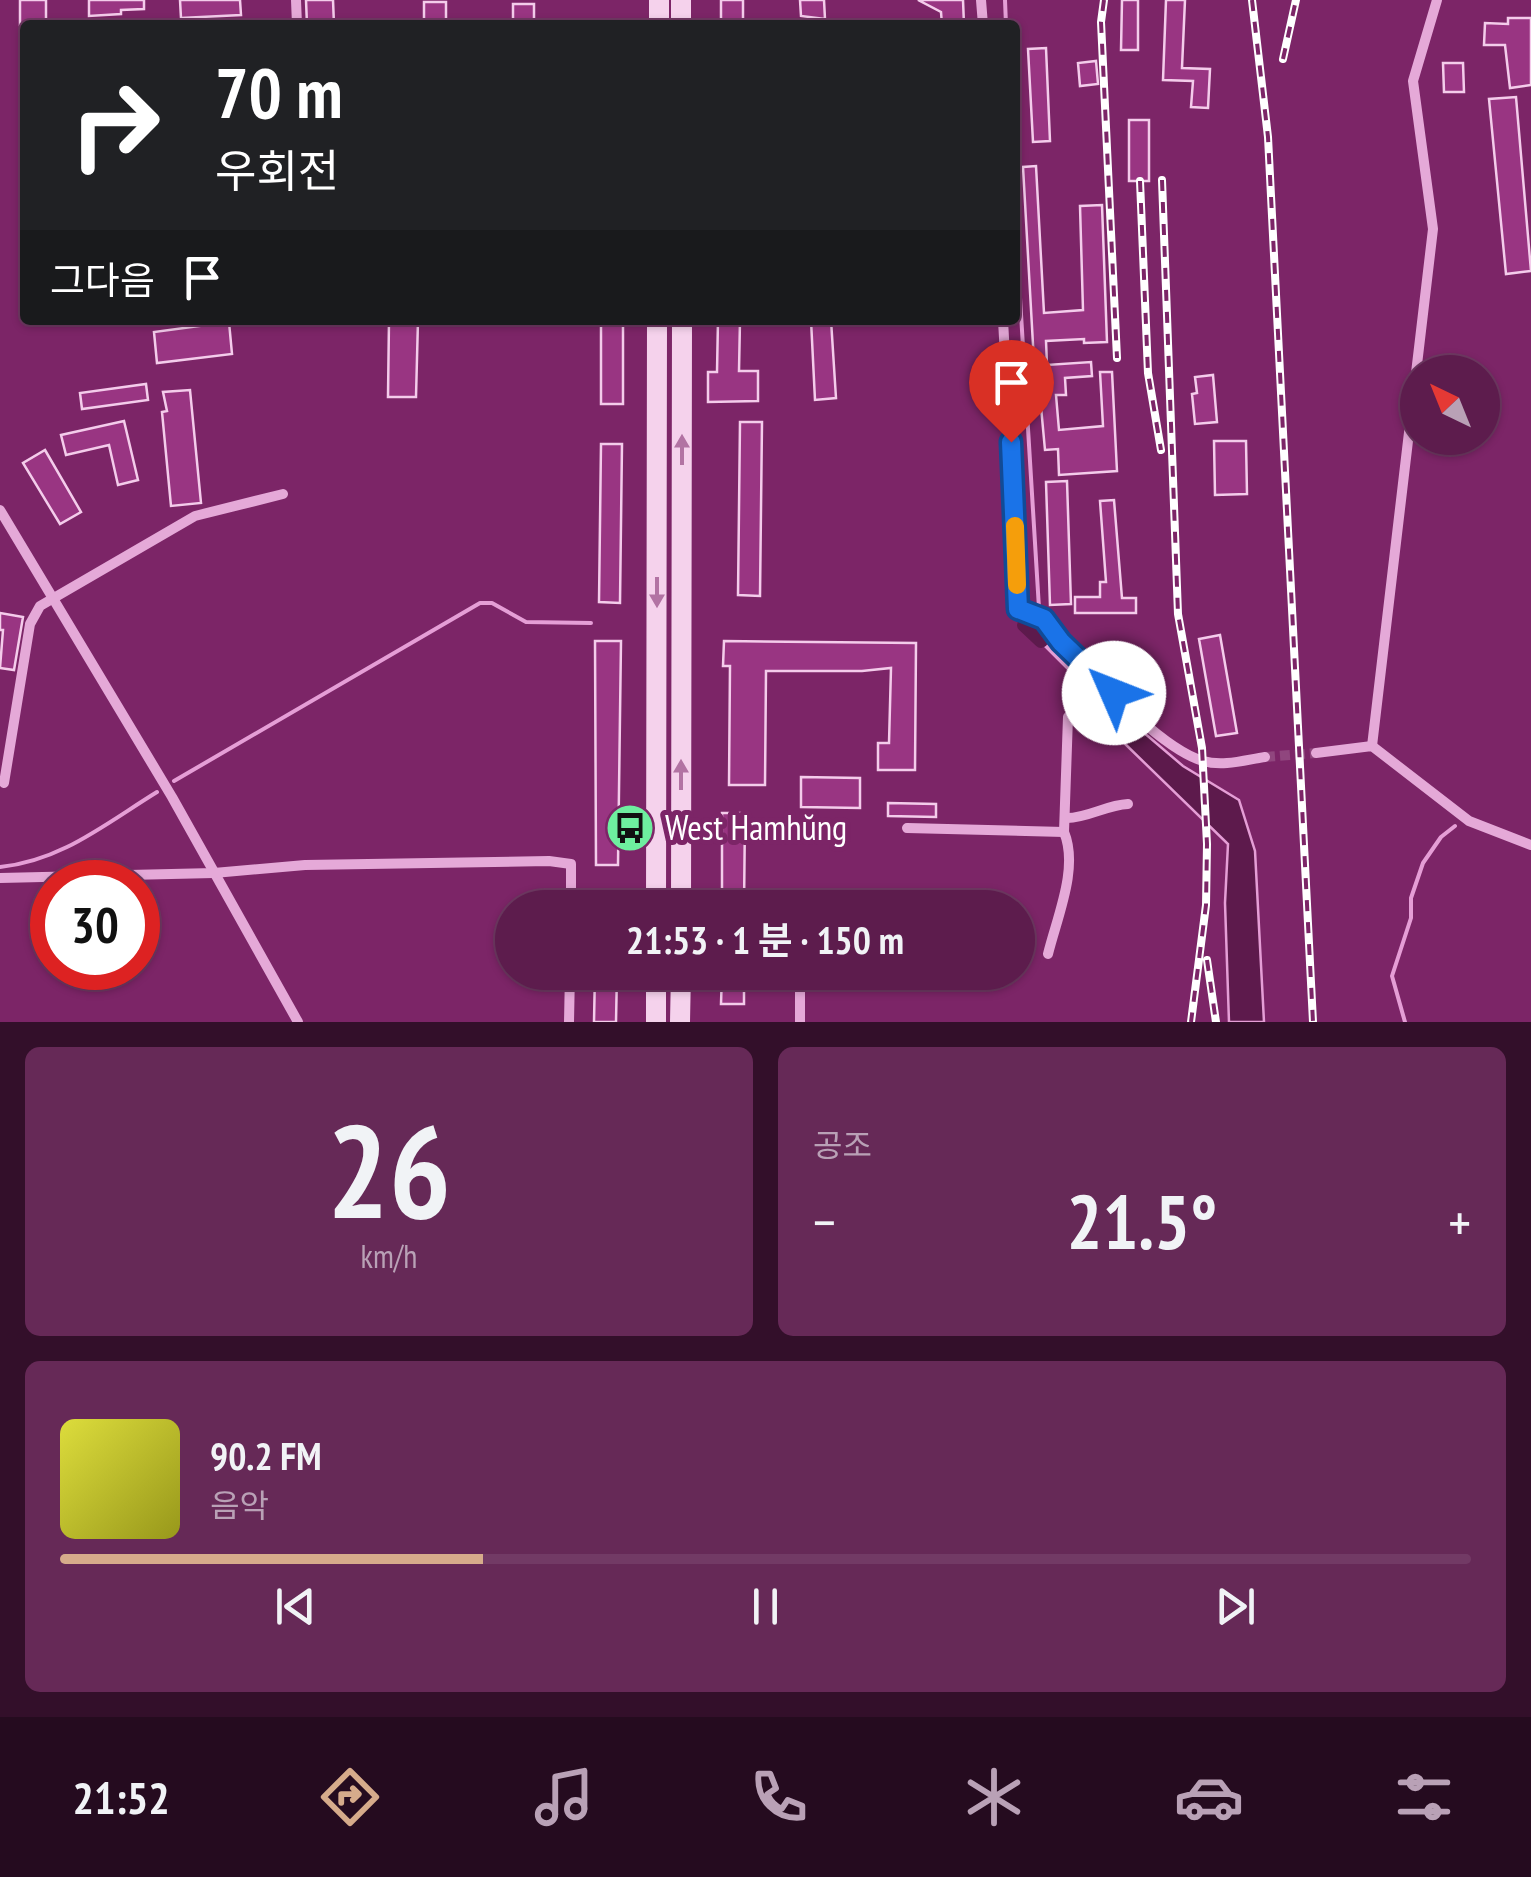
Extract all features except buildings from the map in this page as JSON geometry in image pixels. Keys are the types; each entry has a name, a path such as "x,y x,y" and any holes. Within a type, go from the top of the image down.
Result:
{"main road":[{"path":"656,890 657,325"},
{"path":"681,890 682,325"},
{"path":"656,990 656,1022"},
{"path":"680,1022 681,990"}],"street":[{"path":"1372,746 1433,228 1413,82 1436,0"},
{"path":"1003,325 1018,609 1044,619 1098,678 1180,750 1202,761 1217,763 1265,757"},
{"path":"4,783 30,624 40,606 195,516 284,494"},
{"path":"0,510 172,796 298,1022"},
{"path":"1048,954 1070,865 1070,847 1064,832 1068,718"},
{"path":"1316,753 1372,746 1469,822 1531,845"},
{"path":"1067,818 1114,804 1128,804"},
{"path":"906,828 1064,832"},
{"path":"0,878 214,873 305,865 549,861 572,864 571,890"},
{"path":"569,1022 570,990"},
{"path":"800,990 800,1022"}],"shaded area":[{"path":"1136,726 1183,766 1239,800 1255,851 1264,1022 1229,1022 1225,903 1228,844 1120,739"}],"waterway":[{"path":"1005,0 1006,20"},
{"path":"1020,298 1041,641 1133,733"},
{"path":"174,781 480,603 492,603 526,622 591,623"},
{"path":"1024,625 1041,641"},
{"path":"0,867 63,849 157,792"},
{"path":"1405,1022 1392,976 1411,918 1411,898 1423,863 1441,837 1455,826"}],"tunnel":[{"path":"1265,757 1316,753"}],"railway":[{"path":"1104,0 1101,22 1117,358"},
{"path":"1252,0 1268,137 1313,1022"},
{"path":"1283,59 1296,0"},
{"path":"1162,180 1178,614 1202,748 1207,844 1206,905 1191,1022"},
{"path":"1140,181 1148,373 1161,450"},
{"path":"1207,960 1216,1022"}],"slow traffic":[{"path":"1015,526 1017,585"}],"place":[{"name":"West Hamhŭng","path":"630,828"}],"route":[{"path":"1011,442 1018,609 1044,619 1061,642 1114,693"}]}
